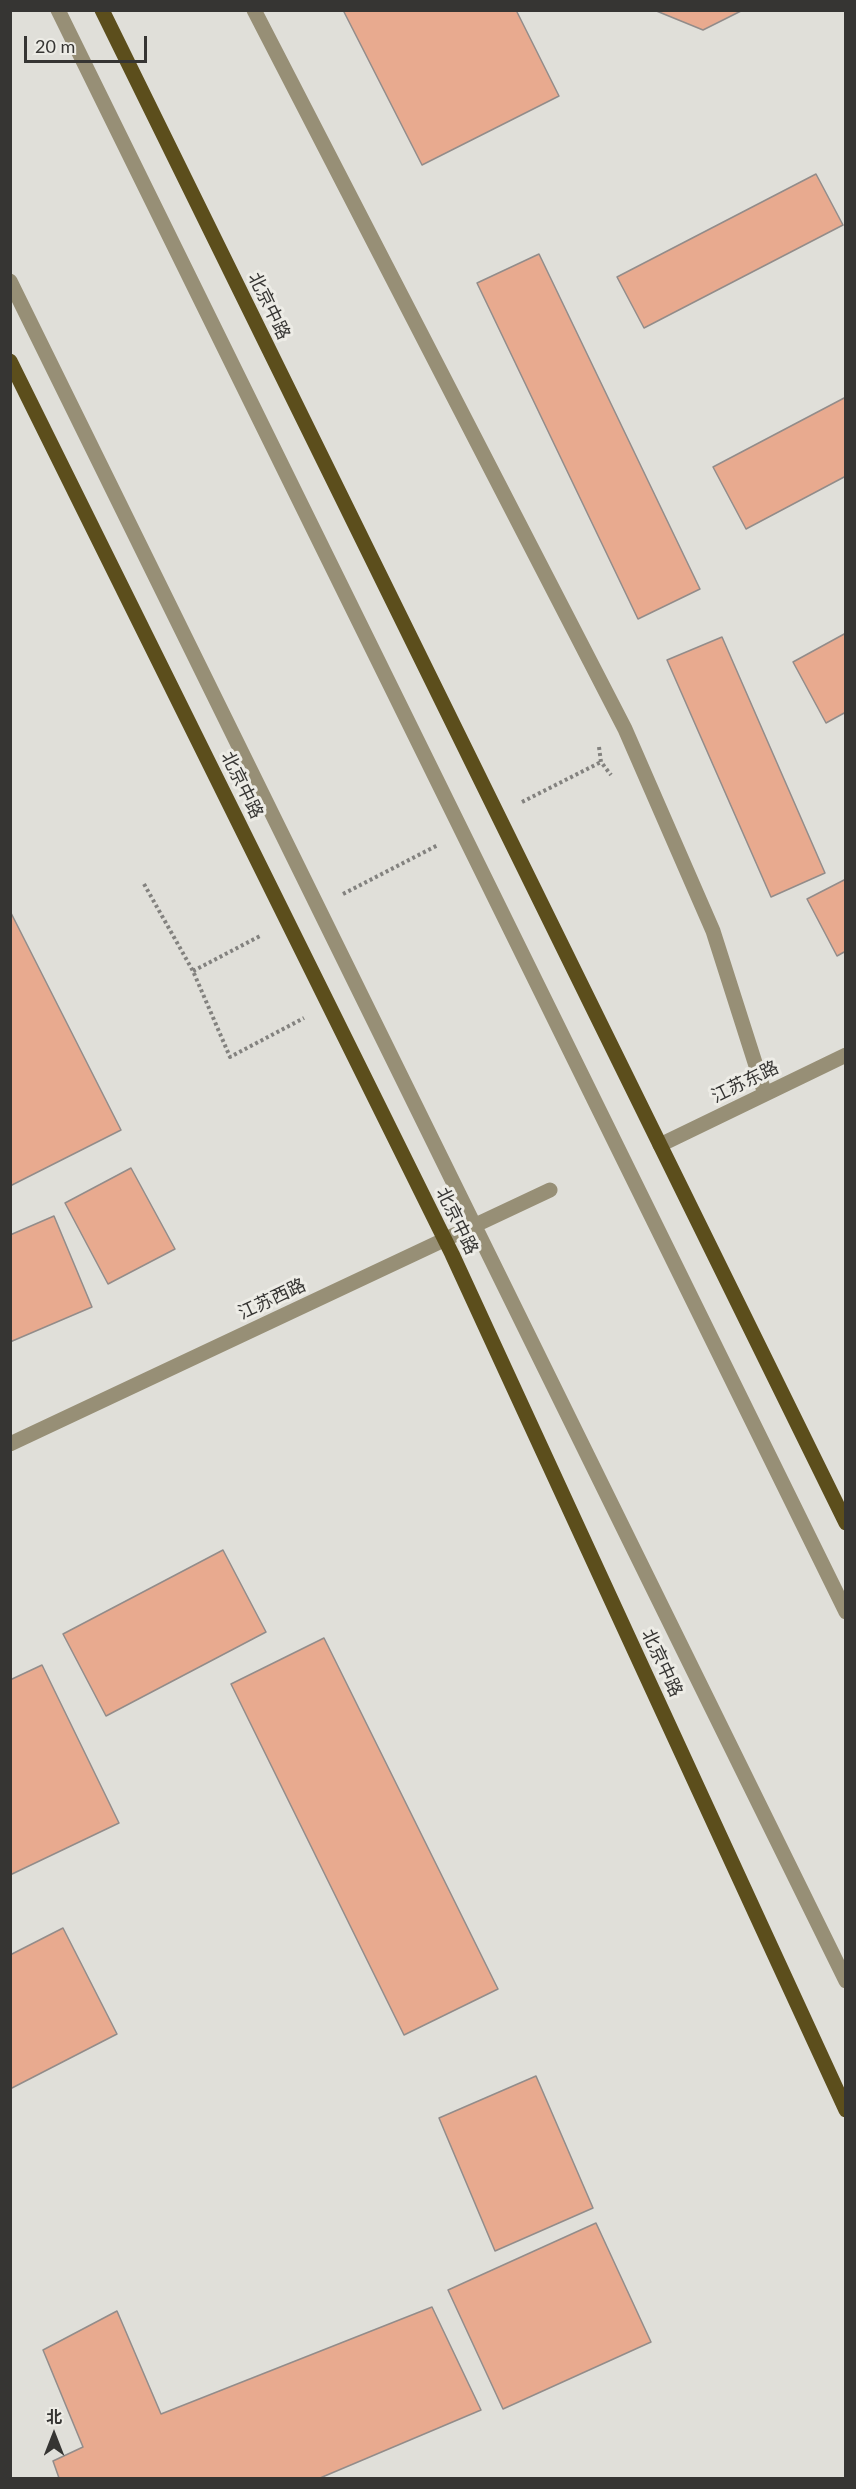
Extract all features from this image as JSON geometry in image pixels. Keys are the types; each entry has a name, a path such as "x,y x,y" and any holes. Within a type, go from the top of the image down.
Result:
{"main road":[{"name":"北京中路","path":"102,10 846,1523"},
{"name":"北京中路","path":"10,361 445,1240 846,2110"}],"street":[{"path":"58,10 846,1612"},
{"path":"254,10 625,729 713,931 765,1094"},
{"path":"10,281 846,1981"},
{"name":"江苏东路","path":"660,1145 846,1055"},
{"name":"江苏西路","path":"10,1444 550,1190"}],"path":[{"path":"517,805 601,762"},
{"path":"339,896 444,842"},
{"path":"144,884 193,970 230,1057 329,1005"},
{"path":"193,970 266,933"}],"building":[{"path":"343,10 516,10 559,96 422,165"},
{"path":"654,10 743,10 703,30"},
{"path":"816,174 843,225 644,328 617,277"},
{"path":"539,254 700,589 638,619 477,283"},
{"path":"846,397 846,476 746,529 713,467"},
{"path":"846,633 846,712 826,723 793,662"},
{"path":"722,637 825,873 771,897 667,660"},
{"path":"846,879 846,951 837,956 807,899"},
{"path":"10,911 121,1130 10,1186"},
{"path":"131,1168 175,1249 108,1284 65,1203"},
{"path":"54,1216 92,1307 10,1342 10,1235"},
{"path":"223,1550 266,1632 106,1716 63,1634"},
{"path":"324,1638 498,1989 404,2035 231,1684"},
{"path":"42,1665 119,1823 10,1875 10,1680"},
{"path":"63,1928 117,2034 10,2089 10,1955"},
{"path":"536,2076 593,2208 495,2251 439,2118"},
{"path":"596,2223 651,2342 503,2409 448,2290"},
{"path":"432,2307 481,2410 320,2478 59,2478 53,2461 83,2447 43,2350 117,2311 161,2414"}]}
